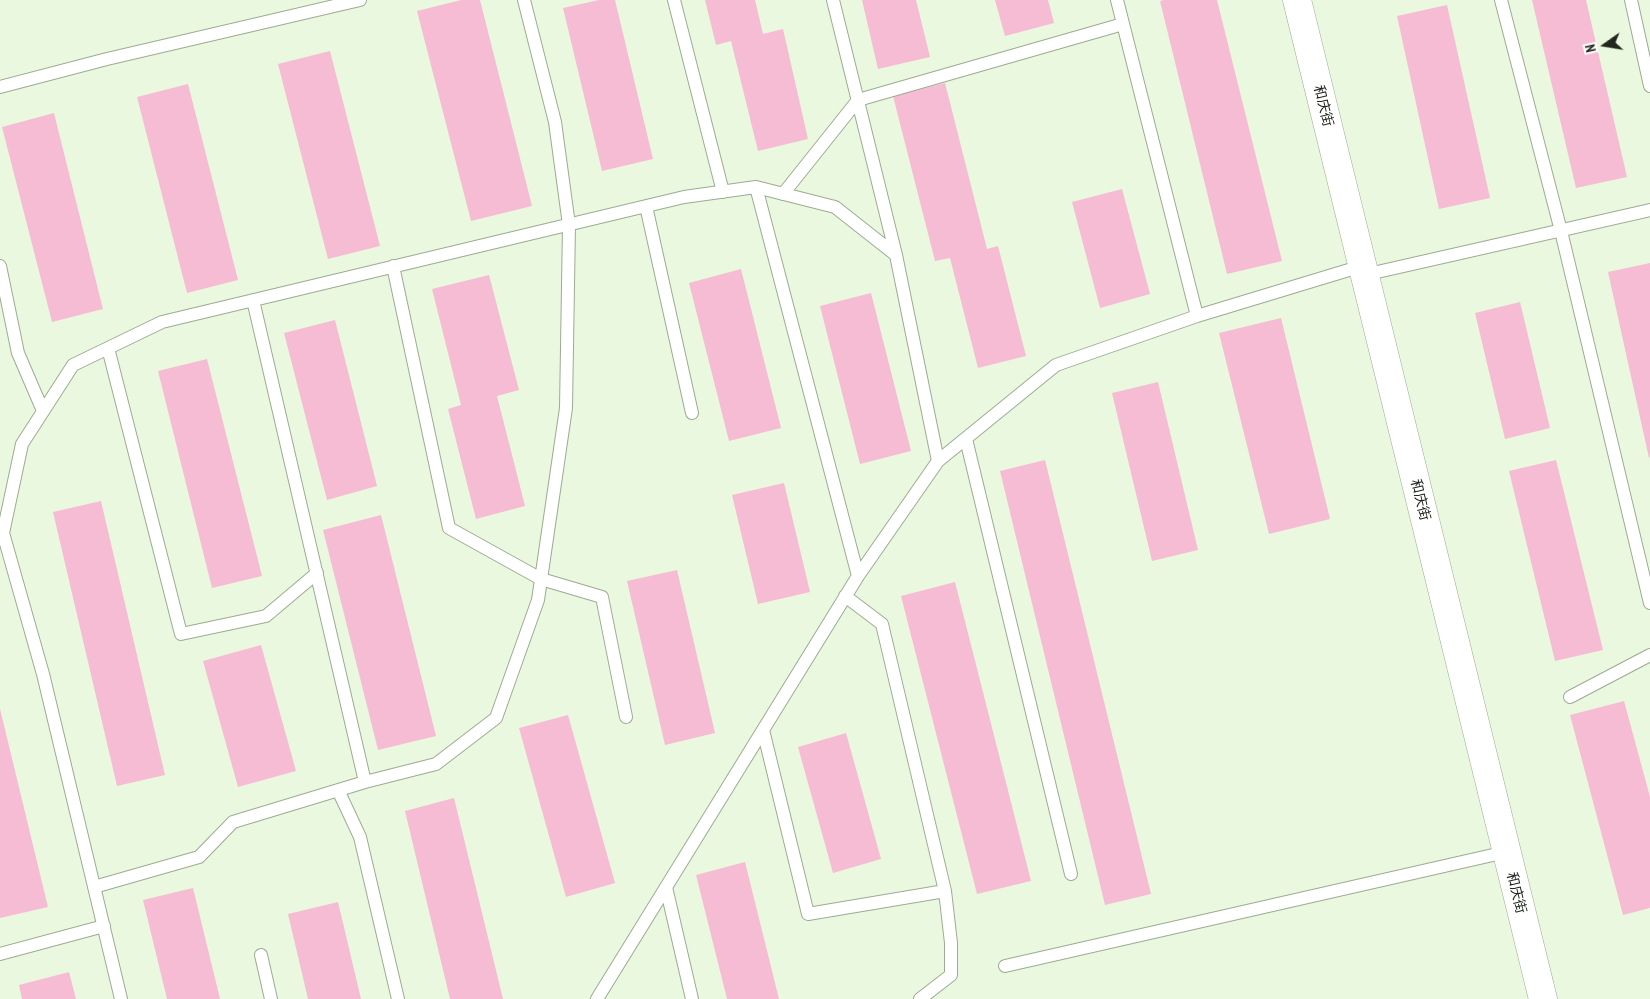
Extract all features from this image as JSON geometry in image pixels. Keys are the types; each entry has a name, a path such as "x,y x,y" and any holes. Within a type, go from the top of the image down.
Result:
{"street":[{"name":"和庆街","path":"1297,0 1542,999"}],"lane":[{"path":"0,87 108,59 360,0"},
{"path":"94,887 199,857 233,822 365,782 436,764 496,718 538,600 566,408 569,224 555,122 524,0"},
{"path":"674,0 722,192"},
{"path":"832,0 896,255 938,461"},
{"path":"1117,0 1196,316"},
{"path":"1501,0 1561,230 1650,603"},
{"path":"1630,0 1650,86"},
{"path":"782,194 858,100 1123,24"},
{"path":"756,186 858,576"},
{"path":"121,999 43,674 3,533 22,444 73,365 162,322 684,197 756,186 835,207 896,255"},
{"path":"646,206 692,413"},
{"path":"596,999 845,596 938,461 1056,365 1196,316 1363,271 1650,210"},
{"path":"0,266 18,353 43,411"},
{"path":"394,266 449,528 541,579 602,597 626,716"},
{"path":"253,300 365,782"},
{"path":"108,348 181,634 266,616 317,573"},
{"path":"966,439 1071,874"},
{"path":"845,596 882,624 945,891 952,943 951,975 920,999"},
{"path":"1570,697 1650,655"},
{"path":"763,730 808,914 945,891"},
{"path":"338,790 360,837 398,999"},
{"path":"1005,966 1506,852"},
{"path":"666,887 692,999"},
{"path":"0,954 104,926"},
{"path":"261,955 271,999"}],"building":[{"path":"461,0 480,0 532,206 471,221 417,11"},
{"path":"599,0 615,0 653,159 602,171 563,8"},
{"path":"705,0 755,0 763,34 783,29 808,139 758,151 731,41 716,45"},
{"path":"862,0 916,0 930,57 878,69"},
{"path":"995,0 1048,0 1054,23 1005,36"},
{"path":"1217,0 1282,261 1227,274 1160,1"},
{"path":"1532,0 1586,0 1627,177 1576,188"},
{"path":"1447,5 1490,198 1439,209 1397,16"},
{"path":"330,51 380,246 328,259 278,64"},
{"path":"945,83 987,249 998,246 1026,356 978,368 950,258 935,261 893,96"},
{"path":"188,84 238,280 187,293 137,97"},
{"path":"54,113 103,309 52,322 2,127"},
{"path":"1122,189 1150,294 1100,308 1072,202"},
{"path":"1650,263 1650,457 1649,458 1608,272"},
{"path":"741,269 781,428 729,441 689,283"},
{"path":"489,275 519,390 497,396 525,506 476,519 448,409 461,405 432,289"},
{"path":"871,293 911,451 860,464 820,306"},
{"path":"1520,302 1550,428 1505,439 1475,313"},
{"path":"1281,318 1330,519 1269,534 1219,333"},
{"path":"335,320 377,486 327,500 284,333"},
{"path":"207,359 262,576 212,588 158,371"},
{"path":"1158,382 1198,550 1152,561 1112,393"},
{"path":"1045,460 1151,894 1105,905 1000,471"},
{"path":"1556,460 1603,650 1555,661 1509,471"},
{"path":"784,483 810,592 758,604 732,495"},
{"path":"101,501 165,775 117,786 53,512"},
{"path":"381,515 436,736 378,750 323,530"},
{"path":"677,570 715,733 665,745 627,581"},
{"path":"955,582 1031,881 977,894 901,596"},
{"path":"261,645 296,771 238,787 203,661"},
{"path":"1624,701 1650,797 1650,908 1623,915 1570,715"},
{"path":"0,709 48,907 0,918"},
{"path":"568,715 615,883 566,897 519,728"},
{"path":"846,733 881,859 833,873 798,747"},
{"path":"454,798 503,999 450,999 405,811"},
{"path":"745,862 779,999 727,999 696,875"},
{"path":"193,888 220,999 167,999 143,900"},
{"path":"338,902 361,999 308,999 288,914"},
{"path":"69,972 76,999 22,999 19,985"}]}
